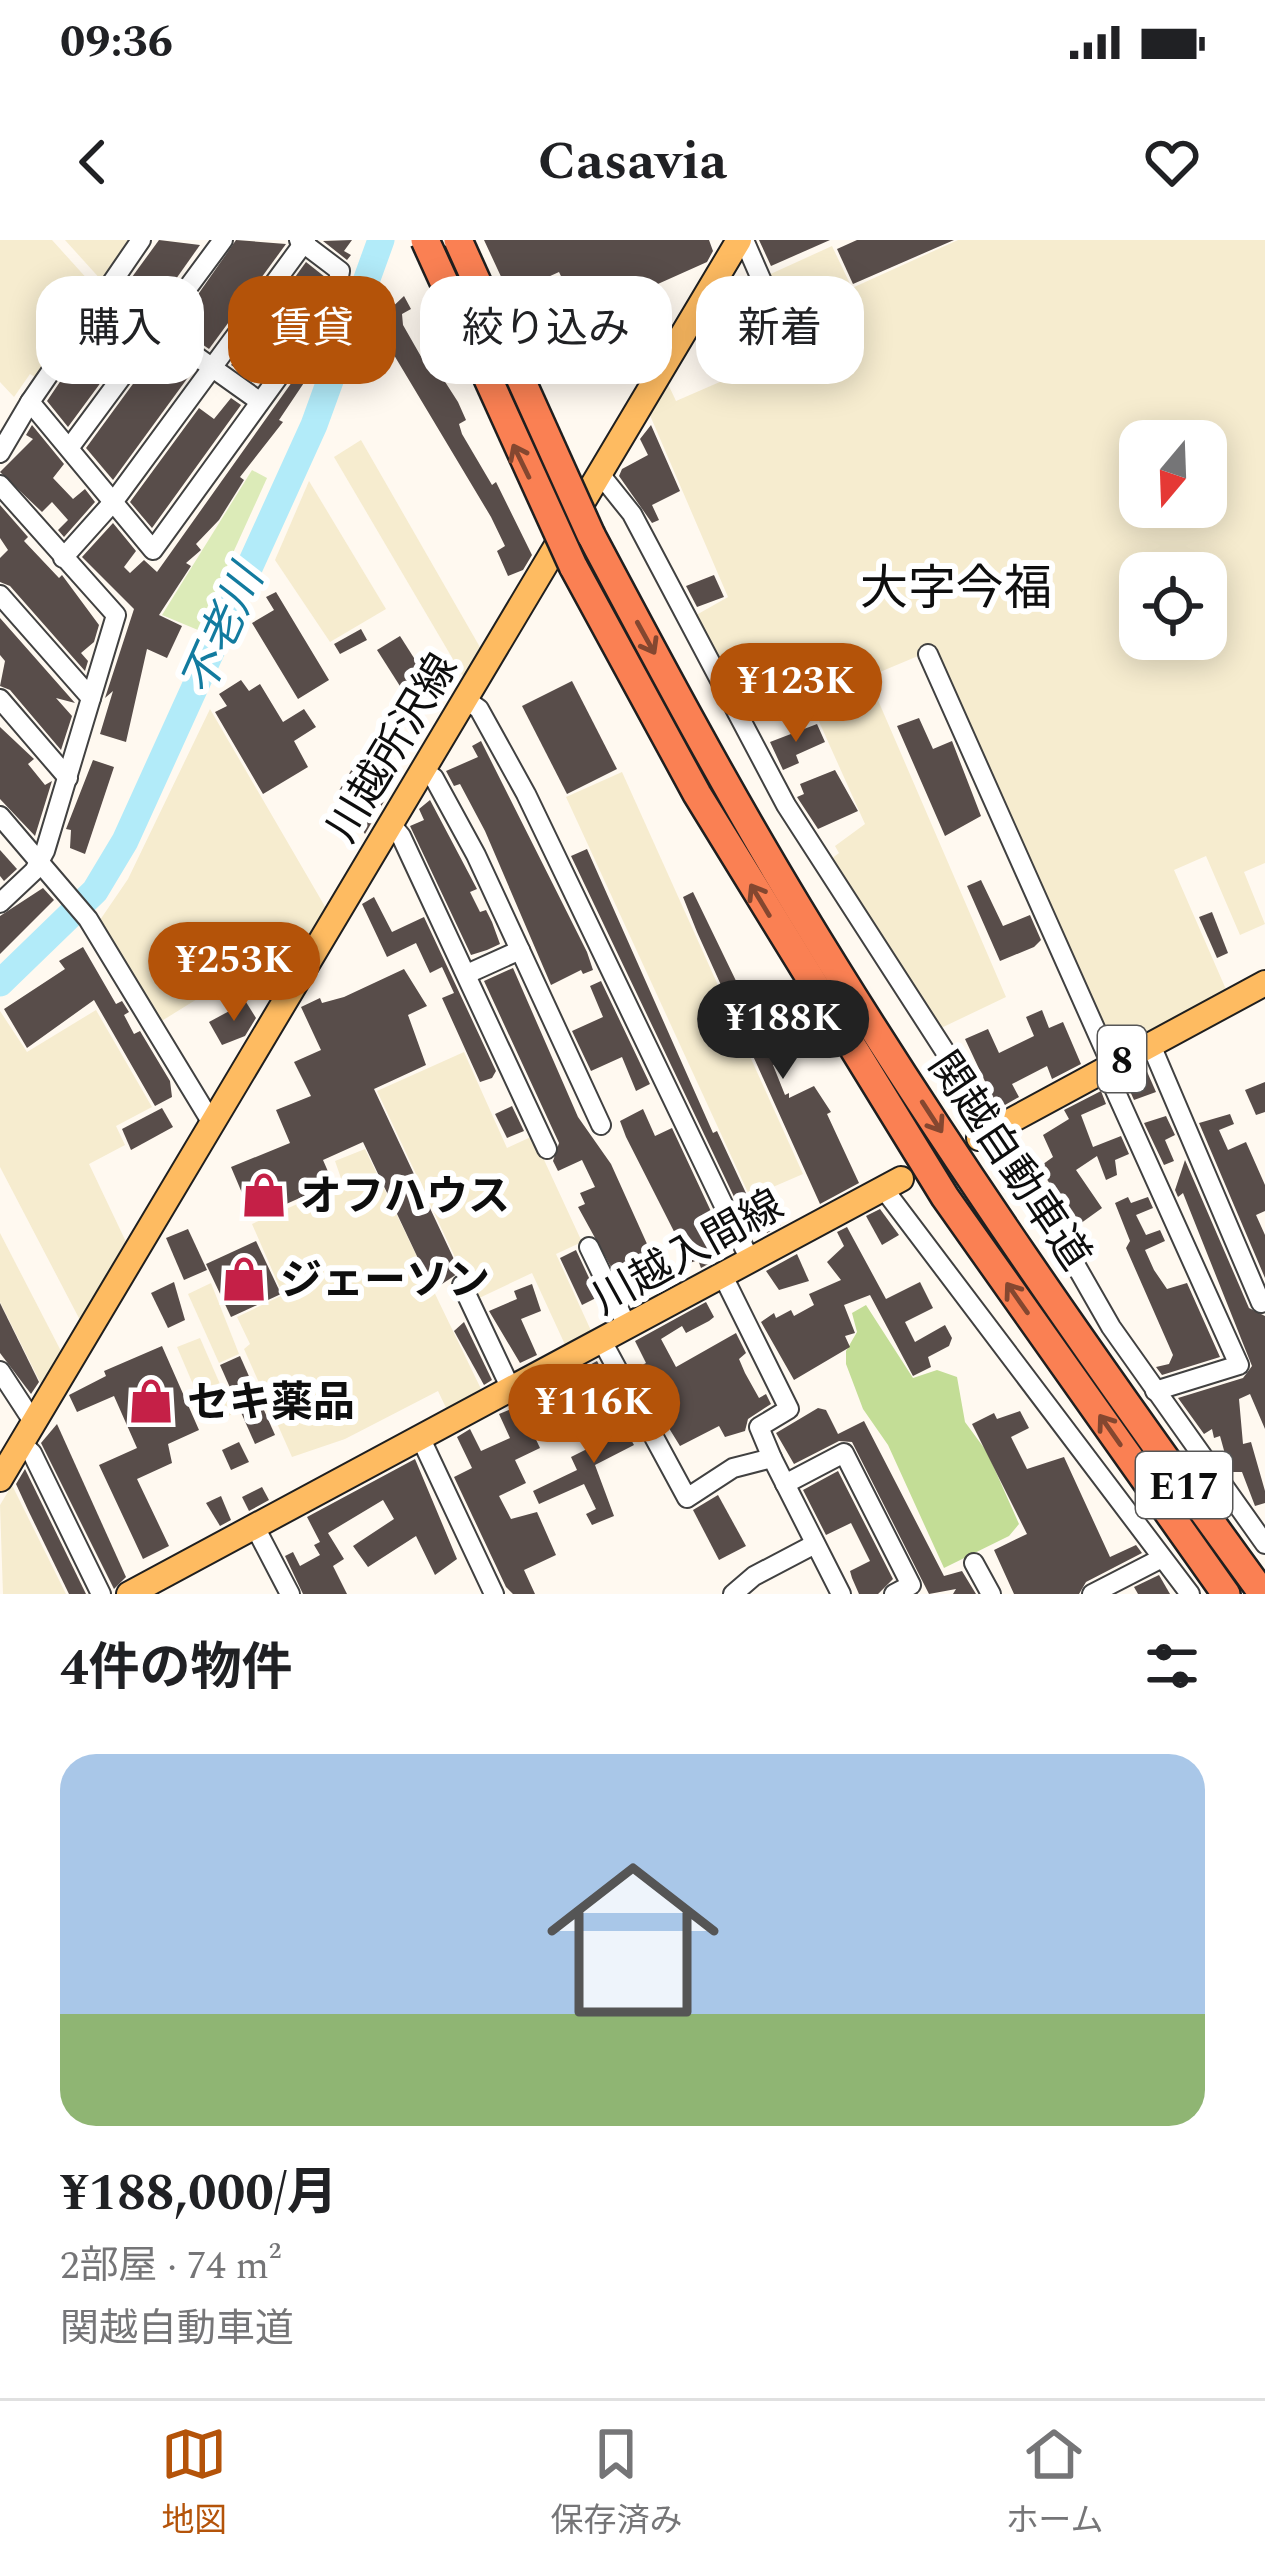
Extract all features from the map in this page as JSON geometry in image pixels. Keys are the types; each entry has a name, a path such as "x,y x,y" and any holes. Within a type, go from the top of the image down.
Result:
{"highway":[{"name":"関越自動車道","path":"425,240 573,566 709,813 933,1178 1226,1594"},
{"name":"関越自動車道","path":"458,240 591,536 798,908 1105,1376 1263,1594"}],"main road":[{"name":"川越所沢線","path":"0,1480 741,240"},
{"name":"8","path":"987,1133 1265,983"},
{"name":"川越入間線","path":"130,1594 892,1184"}],"street":[{"path":"117,276 141,240"},
{"path":"196,276 223,240"},
{"path":"741,240 758,276"},
{"path":"30,402 70,448 114,501 153,550 335,299 340,271 303,241 114,501 63,558"},
{"path":"204,362 259,401"},
{"path":"0,453 42,384"},
{"path":"70,448 117,384"},
{"path":"600,474 632,514 786,805 987,1133 1155,1391 1265,1544"},
{"path":"0,485 116,615 40,862 0,903"},
{"path":"0,595 91,698"},
{"path":"928,654 1239,1365 1155,1391"},
{"path":"0,699 68,778"},
{"path":"465,699 479,709 526,794 750,1260"},
{"path":"423,770 434,778 476,855 601,1125"},
{"path":"0,816 86,916 212,1123"},
{"path":"391,824 401,836 547,1149"},
{"path":"467,974 520,950"},
{"path":"1151,1045 1261,1303 1265,1302"},
{"path":"892,1184 1185,1592"},
{"path":"589,1246 628,1328"},
{"path":"723,1276 789,1409 759,1427 841,1594"},
{"path":"462,1285 511,1388"},
{"path":"602,1341 687,1498 733,1468 772,1458"},
{"path":"0,1371 32,1453 101,1594"},
{"path":"421,1438 494,1594"},
{"path":"785,1484 844,1454 911,1585 894,1594"},
{"path":"255,1527 290,1594"},
{"path":"733,1594 758,1585 815,1544"},
{"path":"1092,1594 1160,1559"},
{"path":"974,1563 992,1594"}],"shaded area":[{"path":"0,240 52,240 85,276 36,276 36,378 30,374 14,397 0,382"},
{"path":"65,240 135,240 108,276 98,276"},
{"path":"958,240 1265,240 1265,863 1244,872 1265,924 1240,935 1206,856 1174,870 1228,994 1113,1056 930,651 868,677 1006,997 939,1029 831,859 839,853 835,846 865,824 812,706 787,716 772,710 746,719 691,618 728,597 649,413 668,384 676,401 715,384 864,384 864,283"},
{"path":"832,246 846,276 766,276"},
{"path":"361,440 481,649 464,678 334,457"},
{"path":"309,481 386,609 330,642 275,560"},
{"path":"210,709 327,910 286,980 273,952 160,1022 100,920 128,879"},
{"path":"622,772 803,1174 750,1197 566,797"},
{"path":"96,1010 152,1107 116,1126 125,1145 89,1164 127,1244 82,1324 0,1167 0,1011 27,1052"},
{"path":"464,1052 507,1148 533,1136 582,1242 556,1254 593,1335 567,1349 532,1273 475,1300 377,1091"},
{"path":"365,1149 482,1391 448,1412 438,1391 345,1439 292,1457 244,1349 250,1344 237,1317 283,1295 252,1224 343,1184 335,1161"},
{"path":"0,1233 63,1355 43,1388 0,1302"},
{"path":"211,1283 239,1354 219,1363 188,1294"},
{"path":"200,1338 233,1414 210,1424 177,1347"},
{"path":"12,1485 66,1594 3,1594 0,1505"}],"green space":[{"path":"252,470 267,478 198,630 162,615"},
{"path":"866,1305 913,1378 937,1370 957,1377 965,1422 987,1452 1019,1524 1009,1536 944,1568 888,1445 863,1409 846,1364 846,1351 857,1332 852,1313"}],"building":[{"path":"159,240 200,245 178,276 133,276"},
{"path":"236,240 286,244 263,276 228,276 228,323 209,349 204,346 204,286"},
{"path":"352,240 344,251 351,255 347,260 323,241"},
{"path":"484,240 709,240 713,251 707,262 672,278 561,276 559,272 501,276"},
{"path":"759,240 830,240 771,266"},
{"path":"857,240 954,240 864,279 849,276 837,249"},
{"path":"306,262 324,276 296,276"},
{"path":"404,296 411,309 402,314 403,325 420,355 420,384 446,384 466,420 459,424 462,434 492,485 496,482 532,555 523,570 508,576 497,551 505,546 491,517 396,358 396,304"},
{"path":"58,384 100,384 68,427 47,401"},
{"path":"133,384 183,384 113,480 86,448"},
{"path":"291,384 303,384 279,420 283,422 240,477 244,480 219,520 196,544 201,550 186,563 191,566 159,615 182,626 167,658 147,649 126,742 100,734 113,691 105,698 134,609 82,557 113,523 136,551 124,567 130,573 144,560 157,572"},
{"path":"231,398 241,405 152,528 130,502 199,408 214,419"},
{"path":"32,425 64,464 53,478 73,499 85,489 95,502 64,537 58,530 68,520 52,502 42,512 0,472 33,439 26,435"},
{"path":"651,425 680,491 652,505 659,520 652,523 619,476 622,469 648,455 640,439"},
{"path":"0,505 28,537 24,541 59,578 62,575 99,625 94,642 81,653 88,661 85,671 10,586 0,582 0,558 8,550 0,538"},
{"path":"714,575 724,597 697,607 686,586"},
{"path":"276,592 329,680 298,699 252,623 274,610 266,597"},
{"path":"0,618 75,703 56,698 72,716 61,750 10,690 0,686 5,661 0,655"},
{"path":"361,629 367,640 340,654 334,644"},
{"path":"400,636 435,691 412,705 377,650"},
{"path":"241,680 249,691 260,684 283,722 304,709 316,727 294,741 308,767 263,794 215,712 227,706 219,694"},
{"path":"572,681 617,769 567,794 522,706"},
{"path":"919,718 933,749 952,741 981,816 945,836 897,726"},
{"path":"817,724 825,742 796,755 799,763 783,770 770,742"},
{"path":"0,727 34,759 28,764 45,785 52,781 35,836 0,799"},
{"path":"481,741 593,970 583,974 581,970 551,985 485,831 460,784 454,786 446,771 478,757 472,746"},
{"path":"365,747 393,786 365,834 337,794"},
{"path":"93,760 114,767 85,854 70,848 71,830 66,829"},
{"path":"835,770 858,811 818,829 797,797 804,794 800,784"},
{"path":"430,800 477,889 470,892 480,912 486,910 492,922 500,944 487,950 471,955 410,826 424,820 419,809"},
{"path":"587,849 713,1133 717,1131 751,1204 765,1198 781,1225 767,1233 761,1220 748,1226 571,856"},
{"path":"0,850 17,869 4,881 0,876"},
{"path":"981,880 1003,926 1030,915 1041,940 1034,947 1000,961 967,886"},
{"path":"43,888 54,900 0,954 0,916"},
{"path":"693,892 738,985 744,983 758,1028 763,1025 774,1048 786,1043 792,1057 773,1065 785,1095 789,1093 789,1098 814,1086 831,1112 827,1114 859,1183 820,1204 697,932 683,897"},
{"path":"374,897 392,932 424,917 496,1071 492,1078 480,1082 442,998 454,993 442,967 430,973 416,943 387,957 362,904"},
{"path":"1212,912 1228,953 1217,958 1199,917"},
{"path":"83,947 116,1004 122,1001 129,1012 124,1015 134,1034 140,1031 170,1081 172,1097 155,1106 94,1000 27,1048 4,1009 65,969 59,961"},
{"path":"266,965 276,985 262,998 248,977"},
{"path":"513,968 578,1117 611,1164 666,1286 632,1305 578,1207 585,1204 580,1193 595,1187 582,1160 558,1171 553,1161 559,1143 484,981"},
{"path":"404,969 427,1006 408,1015 426,1065 374,1089 460,1272 433,1290 363,1142 323,1160 333,1183 253,1219 231,1167 290,1143 276,1110 311,1096 294,1062 321,1050 301,1007 320,998 322,1003 344,997"},
{"path":"601,981 650,1084 636,1091 622,1057 591,1071 572,1031 603,1017 590,986"},
{"path":"246,1002 256,1018 245,1036 222,1045 209,1022"},
{"path":"1042,1010 1049,1028 1063,1022 1081,1064 1052,1079 1047,1066 1012,1084 1019,1097 998,1109 965,1039 988,1029 999,1053 1034,1036 1026,1017"},
{"path":"1145,1067 1156,1092 1134,1100 1124,1078"},
{"path":"1265,1082 1265,1112 1256,1115 1245,1090"},
{"path":"1101,1091 1106,1104 1081,1115 1093,1147 1121,1136 1129,1154 1115,1160 1117,1175 1106,1180 1097,1156 1076,1170 1102,1208 1077,1226 1039,1167 1053,1157 1043,1135 1069,1119 1064,1110"},
{"path":"512,1106 524,1131 507,1138 495,1114"},
{"path":"162,1108 173,1127 131,1150 122,1129"},
{"path":"643,1109 655,1136 672,1128 730,1252 701,1268 698,1260 690,1263 620,1121"},
{"path":"1230,1114 1234,1124 1219,1130 1228,1150 1246,1142 1265,1185 1265,1211 1256,1215 1265,1235 1265,1278 1199,1123"},
{"path":"1166,1116 1175,1135 1165,1140 1174,1161 1164,1165 1144,1123"},
{"path":"1185,1160 1249,1308 1265,1316 1265,1429 1250,1394 1239,1399 1243,1444 1251,1442 1265,1491 1265,1503 1255,1506 1242,1472 1230,1472 1220,1436 1214,1438 1212,1429 1204,1434 1178,1398 1243,1378 1252,1366 1183,1193 1178,1197 1175,1190"},
{"path":"1128,1197 1131,1203 1148,1197 1153,1208 1136,1215 1146,1235 1160,1230 1165,1241 1145,1250 1154,1270 1167,1289 1187,1283 1220,1357 1162,1375 1156,1367 1169,1364 1173,1355 1126,1248 1130,1241 1115,1203"},
{"path":"880,1209 899,1235 882,1245 866,1216"},
{"path":"847,1227 886,1299 920,1282 933,1308 905,1322 915,1342 945,1325 952,1338 949,1346 928,1357 931,1367 913,1376 870,1295 844,1305 855,1333 845,1336 850,1347 794,1380 761,1322 774,1313 776,1318 791,1310 794,1316 814,1305 809,1294 841,1280 827,1262 844,1246 837,1232"},
{"path":"188,1229 207,1270 184,1280 166,1238"},
{"name":"ジェーソン","path":"256,1241 281,1294 231,1317 206,1264"},
{"path":"576,1250 598,1297 582,1305 560,1258"},
{"path":"797,1254 809,1281 779,1290 766,1271"},
{"path":"174,1282 185,1320 168,1328 151,1293"},
{"path":"532,1284 541,1311 521,1319 537,1355 520,1363 489,1311 517,1299 514,1291"},
{"path":"706,1302 714,1317 686,1333 682,1326 661,1339 676,1367 736,1333 746,1353 739,1359 745,1373 759,1398 766,1394 771,1404 748,1419 745,1431 725,1437 719,1426 680,1446 633,1370 646,1363 635,1341"},
{"path":"0,1303 39,1382 31,1394 0,1353"},
{"path":"464,1322 492,1380 484,1385 454,1331"},
{"path":"162,1346 199,1430 168,1444 172,1463 137,1479 169,1546 143,1559 99,1465 137,1448 114,1396 77,1412 69,1395 106,1376 104,1371"},
{"path":"240,1356 275,1435 255,1444 220,1365"},
{"path":"597,1361 607,1379 580,1393 587,1418 576,1424 572,1415 554,1425 537,1393"},
{"path":"818,1408 826,1410 838,1434 864,1421 944,1576 962,1571 976,1594 953,1594 956,1589 929,1594 852,1442 839,1441 794,1464 776,1433"},
{"path":"511,1409 516,1418 524,1414 540,1448 515,1460 526,1483 499,1496 511,1519 537,1512 556,1555 524,1570 535,1594 513,1594 506,1587 454,1477 472,1468 457,1437 470,1429 481,1451 510,1438 499,1414"},
{"path":"624,1411 636,1432 629,1436 634,1445 595,1465 614,1516 592,1525 586,1514 596,1509 584,1484 539,1504 533,1491 577,1470 571,1457 601,1442 591,1425"},
{"path":"1020,1411 1029,1428 1011,1437 1027,1469 1064,1457 1110,1557 1136,1545 1142,1553 1086,1582 1079,1594 1014,1594 994,1550 1027,1534 972,1424 994,1413 997,1419"},
{"path":"57,1424 126,1577 114,1589 41,1443"},
{"path":"239,1442 249,1462 231,1470 222,1450"},
{"path":"415,1459 457,1559 435,1575 416,1536 368,1567 353,1546 394,1519 383,1500 328,1533 344,1559 333,1566 347,1594 303,1594 285,1556 293,1552 300,1566 320,1555 314,1545 320,1542 307,1517"},
{"path":"25,1469 86,1594 69,1594 28,1510 16,1484"},
{"path":"838,1471 893,1579 878,1594 859,1594 852,1578 850,1571 870,1561 851,1523 826,1535 803,1490"},
{"path":"262,1487 269,1500 249,1511 242,1497"},
{"path":"718,1495 746,1546 719,1560 693,1510"},
{"path":"221,1496 231,1520 220,1526 206,1503"},
{"path":"1159,1575 1170,1594 1138,1594 1134,1587"}],"waterway":[{"name":"不老川","path":"0,983 95,891 125,841 314,425 381,240"}],"place":[{"name":"オフハウス","path":"264,1195"},
{"name":"ジェーソン","path":"244,1279"},
{"name":"セキ薬品","path":"151,1401"}],"district":[{"name":"大字今福","path":"956,587"}]}
